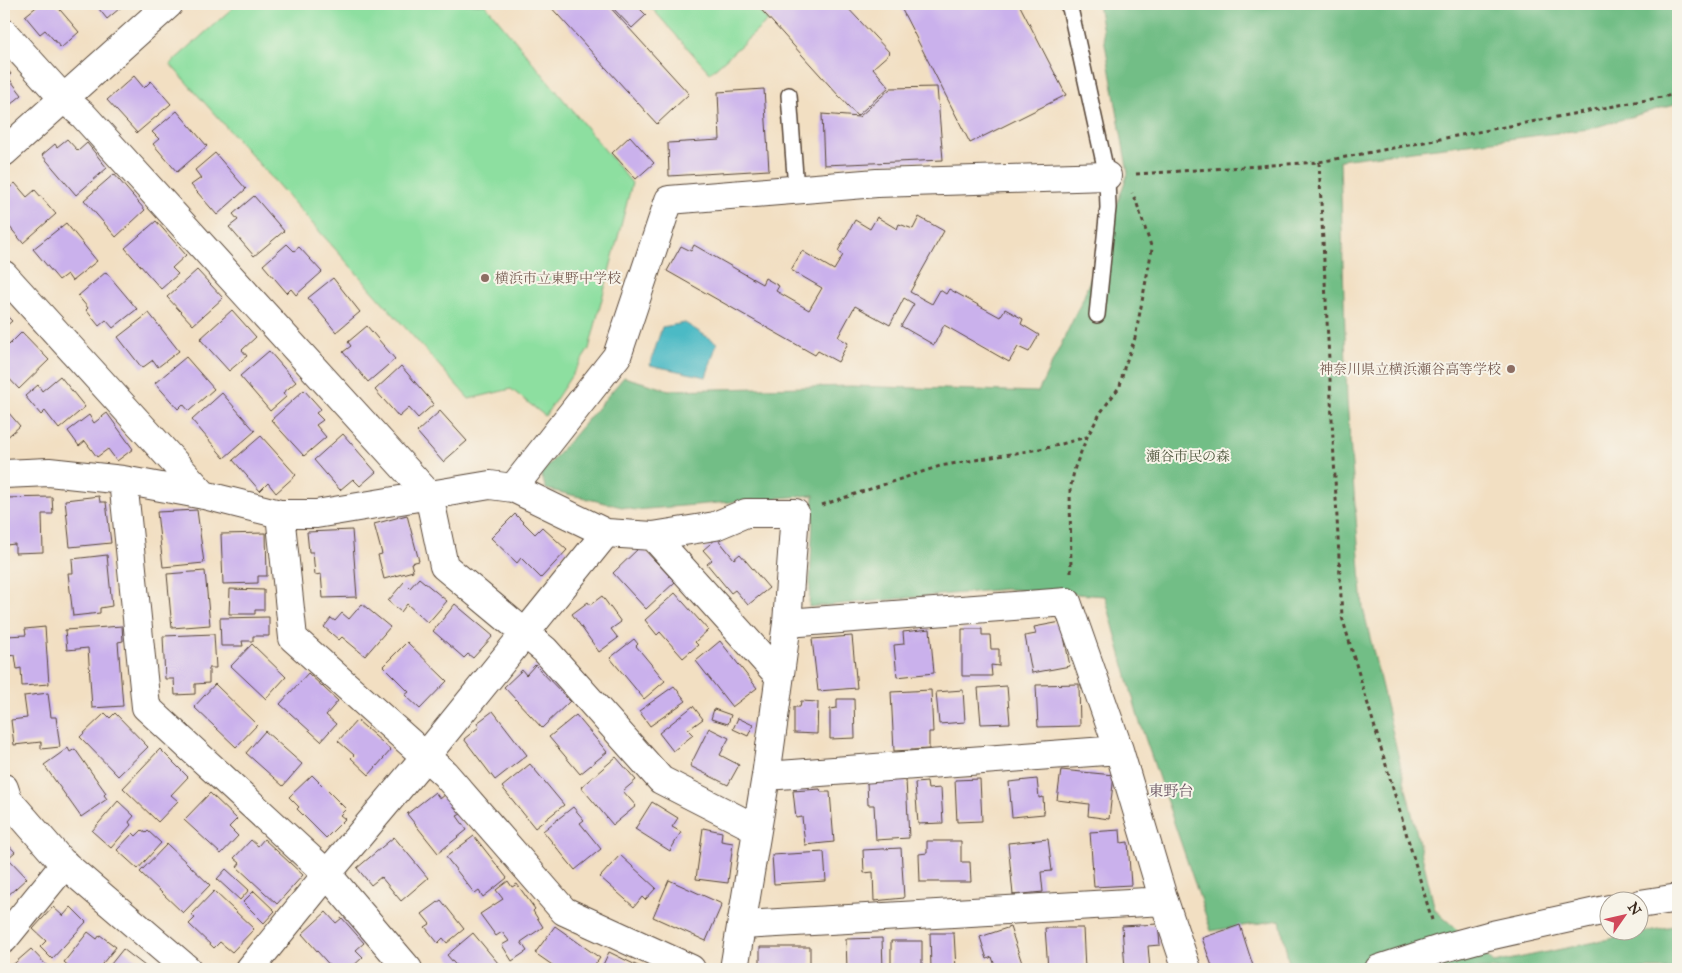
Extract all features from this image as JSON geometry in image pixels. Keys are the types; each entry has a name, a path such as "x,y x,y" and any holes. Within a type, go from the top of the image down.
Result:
{"street":[{"path":"4,152 169,4"},
{"path":"4,33 64,99 83,115 429,495 444,566 545,650 661,780 757,829"},
{"path":"513,488 617,356 669,200 877,183 1115,175"},
{"path":"4,275 204,495"},
{"path":"4,474 49,472 123,480 204,495 280,514 316,514 490,485 513,488 606,533 653,536 715,526 746,513 795,513 787,623 766,776 734,969"},
{"path":"123,480 146,707 326,874 408,969"},
{"path":"280,514 293,638 445,774 564,911 690,969"},
{"path":"250,969 606,533"},
{"path":"653,536 779,676"},
{"path":"787,623 1067,602 1120,750 1164,901 1187,969"},
{"path":"766,776 1120,750"},
{"path":"4,788 8,800 65,864 187,969"},
{"path":"4,939 65,864"},
{"path":"1650,902 1678,898"},
{"path":"742,925 1164,901"},
{"path":"1379,969 1488,936 1600,911"}],"lane":[{"path":"1067,4 1070,8 1115,175 1108,208 1096,315"},
{"path":"789,96 796,190"}],"path":[{"path":"1115,175 1318,162 1678,94"},
{"path":"1318,162 1342,617 1440,949"},
{"path":"1067,602 1071,567 1070,490 1075,467 1087,437 1101,412 1120,386 1134,338 1152,249 1136,200 1115,175"},
{"path":"795,513 940,466 1051,447 1087,437"}],"green space":[{"path":"237,4 485,4 632,183 589,349 545,416 511,389 469,399 170,64"},
{"path":"648,4 752,4 768,21 710,73"},
{"name":"瀬谷市民の森","path":"1098,4 1678,4 1678,103 1589,129 1340,160 1347,401 1363,608 1435,910 1494,963 1605,940 1650,940 1650,931 1678,925 1678,969 1290,969 1280,920 1211,931 1139,720 1105,596 1006,589 809,607 814,495 635,510 546,489 541,474 624,377 669,390 852,386 1038,392 1083,299 1128,173"}],"water":[{"path":"685,323 717,343 706,377 650,365 662,327"}],"building":[{"path":"40,4 55,4 79,32 61,48 45,30 40,34 25,16"},
{"path":"95,4 125,4 107,19"},
{"path":"548,4 607,4 689,94 657,124"},
{"path":"609,4 635,4 646,15 632,28"},
{"path":"756,4 844,4 890,53 873,68 889,87 857,116"},
{"path":"899,4 1019,4 1066,95 970,143"},
{"path":"4,65 11,74 8,77 22,95 4,110"},
{"path":"134,76 144,88 151,81 171,104 137,133 107,100"},
{"path":"937,87 943,160 824,165 822,114 859,117 891,88"},
{"path":"764,89 769,170 669,176 668,143 720,140 718,92"},
{"path":"177,111 207,146 177,172 153,144 159,139 152,132"},
{"path":"630,136 654,163 636,179 612,153"},
{"path":"67,139 78,151 87,143 107,168 76,195 42,155 55,144 57,147"},
{"path":"215,153 246,189 217,215 191,185 201,178 195,170"},
{"path":"114,174 145,210 116,237 84,200"},
{"path":"15,183 27,197 35,190 56,214 23,243 4,220 4,193"},
{"path":"254,196 284,231 254,256 229,227 238,220 233,214"},
{"path":"877,217 897,229 899,224 913,229 919,217 944,231 910,292 932,304 940,290 946,294 949,289 1000,317 1005,309 1023,319 1021,324 1039,335 1029,352 1018,347 1009,362 944,325 934,345 901,326 914,304 904,298 890,325 855,306 838,337 848,343 838,362 818,351 815,355 667,271 681,246 691,251 694,245 762,284 765,278 779,286 776,291 809,310 822,288 791,270 802,251 834,270 843,255 838,251 855,220 870,229"},
{"path":"156,221 186,255 172,268 178,274 161,289 125,248"},
{"path":"66,223 97,261 72,281 67,274 59,280 33,249"},
{"path":"287,244 294,251 299,247 322,272 296,295 291,289 287,293 263,265"},
{"path":"197,270 223,298 193,325 167,297"},
{"path":"106,272 137,309 113,328 106,320 99,326 78,296"},
{"path":"333,278 360,312 336,332 308,298"},
{"path":"232,310 256,337 242,350 247,356 229,371 200,339"},
{"path":"4,313 12,321 4,328"},
{"path":"149,313 179,351 158,367 153,360 142,368 118,337"},
{"path":"367,326 395,359 368,382 343,352 351,346 348,342"},
{"path":"22,332 49,360 19,389 4,373 4,343 6,341 9,345"},
{"path":"269,351 296,382 283,393 286,397 270,411 240,376"},
{"path":"186,357 214,389 189,411 183,404 178,409 155,383"},
{"path":"401,366 434,404 418,418 409,408 399,417 375,390"},
{"path":"60,376 85,407 59,429 45,411 41,415 25,396 38,385 42,391"},
{"path":"304,390 321,409 316,413 323,420 316,425 326,437 304,456 271,420"},
{"path":"222,393 255,431 224,458 192,420"},
{"path":"440,411 467,441 443,462 417,432"},
{"path":"8,412 20,426 4,440 4,416"},
{"path":"107,413 133,449 117,461 108,449 97,457 85,441 79,446 68,431 89,415 94,423"},
{"path":"343,434 376,472 360,486 353,479 340,490 314,460"},
{"path":"261,436 296,475 276,493 268,483 260,491 233,460"},
{"path":"99,496 100,502 106,502 111,543 70,547 65,500"},
{"path":"52,497 53,514 42,514 43,552 15,553 15,544 6,545 4,498"},
{"path":"197,510 204,563 163,567 157,512"},
{"path":"515,514 535,534 542,527 567,550 541,578 521,558 517,563 491,538"},
{"path":"407,515 419,561 411,563 413,571 384,579 378,555 382,554 374,524"},
{"path":"352,530 357,597 323,598 321,574 315,575 313,552 309,552 307,532"},
{"path":"266,533 267,576 258,576 258,583 223,584 221,534"},
{"path":"717,538 734,559 740,554 769,588 748,605 735,590 731,593 707,564 712,560 703,550"},
{"path":"641,546 675,582 646,609 613,573"},
{"path":"107,555 112,606 100,608 100,613 73,616 68,573 73,573 72,559"},
{"path":"205,571 210,625 172,628 167,574"},
{"path":"419,578 447,601 428,623 407,604 401,612 388,601 404,582 410,588"},
{"path":"230,589 264,590 264,610 255,610 255,614 229,614"},
{"path":"675,593 708,630 695,642 698,645 683,658 660,632 657,635 645,620"},
{"path":"602,596 621,622 611,629 618,638 599,652 572,614 588,602 590,605"},
{"path":"362,604 390,627 365,656 342,637 339,640 324,627 331,618 335,621 342,613 349,619"},
{"path":"455,604 493,636 473,658 468,654 464,658 433,631"},
{"path":"269,617 269,636 253,636 253,641 242,641 243,646 221,646 220,618"},
{"path":"1061,622 1070,666 1032,673 1025,636 1036,634 1034,627"},
{"path":"122,626 123,641 118,642 123,706 92,708 88,648 67,650 65,630"},
{"path":"45,627 49,684 22,686 21,668 17,669 15,655 8,656 6,636 26,635 25,629"},
{"path":"930,629 934,673 897,677 894,645 904,644 903,632"},
{"path":"962,629 982,629 982,635 990,635 991,649 999,649 999,666 991,665 992,676 962,676"},
{"path":"214,634 216,668 209,668 209,683 195,684 195,694 175,695 174,679 165,679 163,636"},
{"path":"852,636 857,688 818,691 812,639"},
{"path":"634,639 638,644 636,646 665,681 644,699 610,658"},
{"path":"720,641 757,688 732,707 696,661"},
{"path":"407,642 447,681 420,709 405,695 409,692 383,666"},
{"path":"252,644 286,677 266,699 231,666"},
{"path":"535,665 570,701 542,728 504,687 522,670 526,675"},
{"path":"308,673 338,701 326,715 336,724 321,741 280,704"},
{"path":"215,684 257,725 236,747 194,707"},
{"path":"1079,684 1080,726 1038,727 1036,685"},
{"path":"674,686 686,701 650,726 639,711"},
{"path":"1007,686 1010,723 981,724 978,688"},
{"path":"931,690 933,732 929,732 929,749 894,751 891,692"},
{"path":"963,690 965,722 939,724 936,692"},
{"path":"48,693 51,717 56,717 60,747 41,749 41,742 14,745 11,720 27,718 24,696"},
{"path":"837,699 854,699 855,738 830,739 830,709 837,708"},
{"path":"801,701 818,702 817,734 794,733 794,707 800,707"},
{"path":"693,706 703,719 688,730 693,735 673,751 659,733"},
{"path":"714,709 731,715 728,724 711,719"},
{"path":"493,711 527,755 495,780 464,739 479,727 477,723"},
{"path":"105,713 110,718 115,713 148,747 118,776 80,737"},
{"path":"576,715 607,752 580,774 549,737"},
{"path":"738,718 753,725 748,736 733,729"},
{"path":"357,720 391,750 369,775 351,758 354,755 338,741"},
{"path":"709,728 729,738 720,755 739,765 728,785 690,766"},
{"path":"265,731 302,764 283,786 246,753"},
{"path":"68,748 70,752 75,749 106,793 104,795 107,799 81,817 44,765"},
{"path":"160,749 188,777 171,795 178,801 158,822 123,788"},
{"path":"616,757 636,780 623,791 636,806 613,825 581,787"},
{"path":"530,764 564,805 535,828 502,787"},
{"path":"1061,770 1114,775 1109,819 1088,816 1089,804 1057,800"},
{"path":"312,775 346,809 340,815 345,819 326,838 297,809 299,807 289,797"},
{"path":"980,779 982,821 957,822 955,780"},
{"path":"1037,779 1039,798 1043,797 1044,814 1012,817 1009,782"},
{"path":"906,780 909,838 876,840 874,805 868,805 867,782"},
{"path":"927,782 928,789 941,788 943,823 918,824 915,783"},
{"path":"820,789 821,792 830,792 834,842 805,845 802,817 796,818 793,791"},
{"path":"435,792 440,799 446,794 461,814 457,816 467,830 438,853 407,814"},
{"path":"210,793 237,819 229,827 238,836 221,854 184,820"},
{"path":"118,801 134,816 129,822 131,825 111,848 92,831"},
{"path":"652,802 678,818 672,827 681,832 670,851 635,829"},
{"path":"573,807 584,820 580,823 601,849 575,870 543,831"},
{"path":"703,828 722,832 721,841 733,843 728,883 696,879"},
{"path":"142,830 146,833 148,831 161,843 138,869 117,850 133,833 136,836"},
{"path":"1120,830 1121,843 1128,842 1131,885 1094,887 1090,832"},
{"path":"474,836 507,878 483,897 479,891 475,894 446,857"},
{"path":"394,837 428,878 401,901 381,877 371,885 357,868"},
{"path":"264,839 303,875 277,904 237,867 240,863 234,858 251,840 258,846"},
{"path":"1048,839 1052,871 1041,872 1043,892 1013,895 1008,843"},
{"path":"4,840 15,852 8,858 27,878 4,899"},
{"path":"927,841 961,841 961,862 970,862 971,882 920,882 919,854 927,853"},
{"path":"167,844 210,885 183,913 140,872"},
{"path":"901,848 904,898 874,901 873,872 864,873 863,850"},
{"path":"824,852 826,881 774,884 772,855"},
{"path":"620,855 656,888 645,900 642,897 634,907 600,877"},
{"path":"226,869 249,890 240,900 217,879"},
{"path":"669,880 722,904 706,941 653,917"},
{"path":"508,881 512,887 517,884 535,909 533,911 543,927 521,942 527,951 512,961 502,945 509,941 502,932 496,936 480,914 503,899 496,890"},
{"path":"214,891 254,929 232,952 220,942 214,948 189,924 195,918 191,915"},
{"path":"254,891 275,911 264,923 243,902"},
{"path":"441,900 464,929 447,943 443,938 438,943 425,927 430,924 422,914"},
{"path":"53,907 63,916 71,907 86,922 52,959 40,947 46,941 33,929"},
{"path":"326,912 336,923 342,918 364,943 356,950 363,957 350,969 333,969 302,934"},
{"path":"1158,924 1160,945 1148,946 1150,969 1125,969 1122,926"},
{"path":"1240,925 1254,969 1213,969 1202,938"},
{"path":"555,926 600,958 592,969 558,969 535,953"},
{"path":"1010,927 1024,969 996,969 992,957 987,959 980,937"},
{"path":"1045,928 1083,928 1085,969 1048,969"},
{"path":"88,932 97,939 100,935 116,947 98,969 72,969 64,962"},
{"path":"473,933 503,969 459,969 447,955"},
{"path":"930,933 954,933 956,969 931,969"},
{"path":"882,938 883,969 847,969 846,939"},
{"path":"891,941 922,941 922,969 891,969"},
{"path":"760,947 810,947 810,969 760,969"},
{"path":"31,949 50,969 8,969"},
{"path":"123,949 145,966 143,969 107,969"},
{"path":"609,952 644,969 601,969"}],"place":[{"name":"横浜市立東野中学校","path":"485,278"},
{"name":"神奈川県立横浜瀬谷高等学校","path":"1511,369"}],"district":[{"name":"東野台","path":"1171,791"}]}
